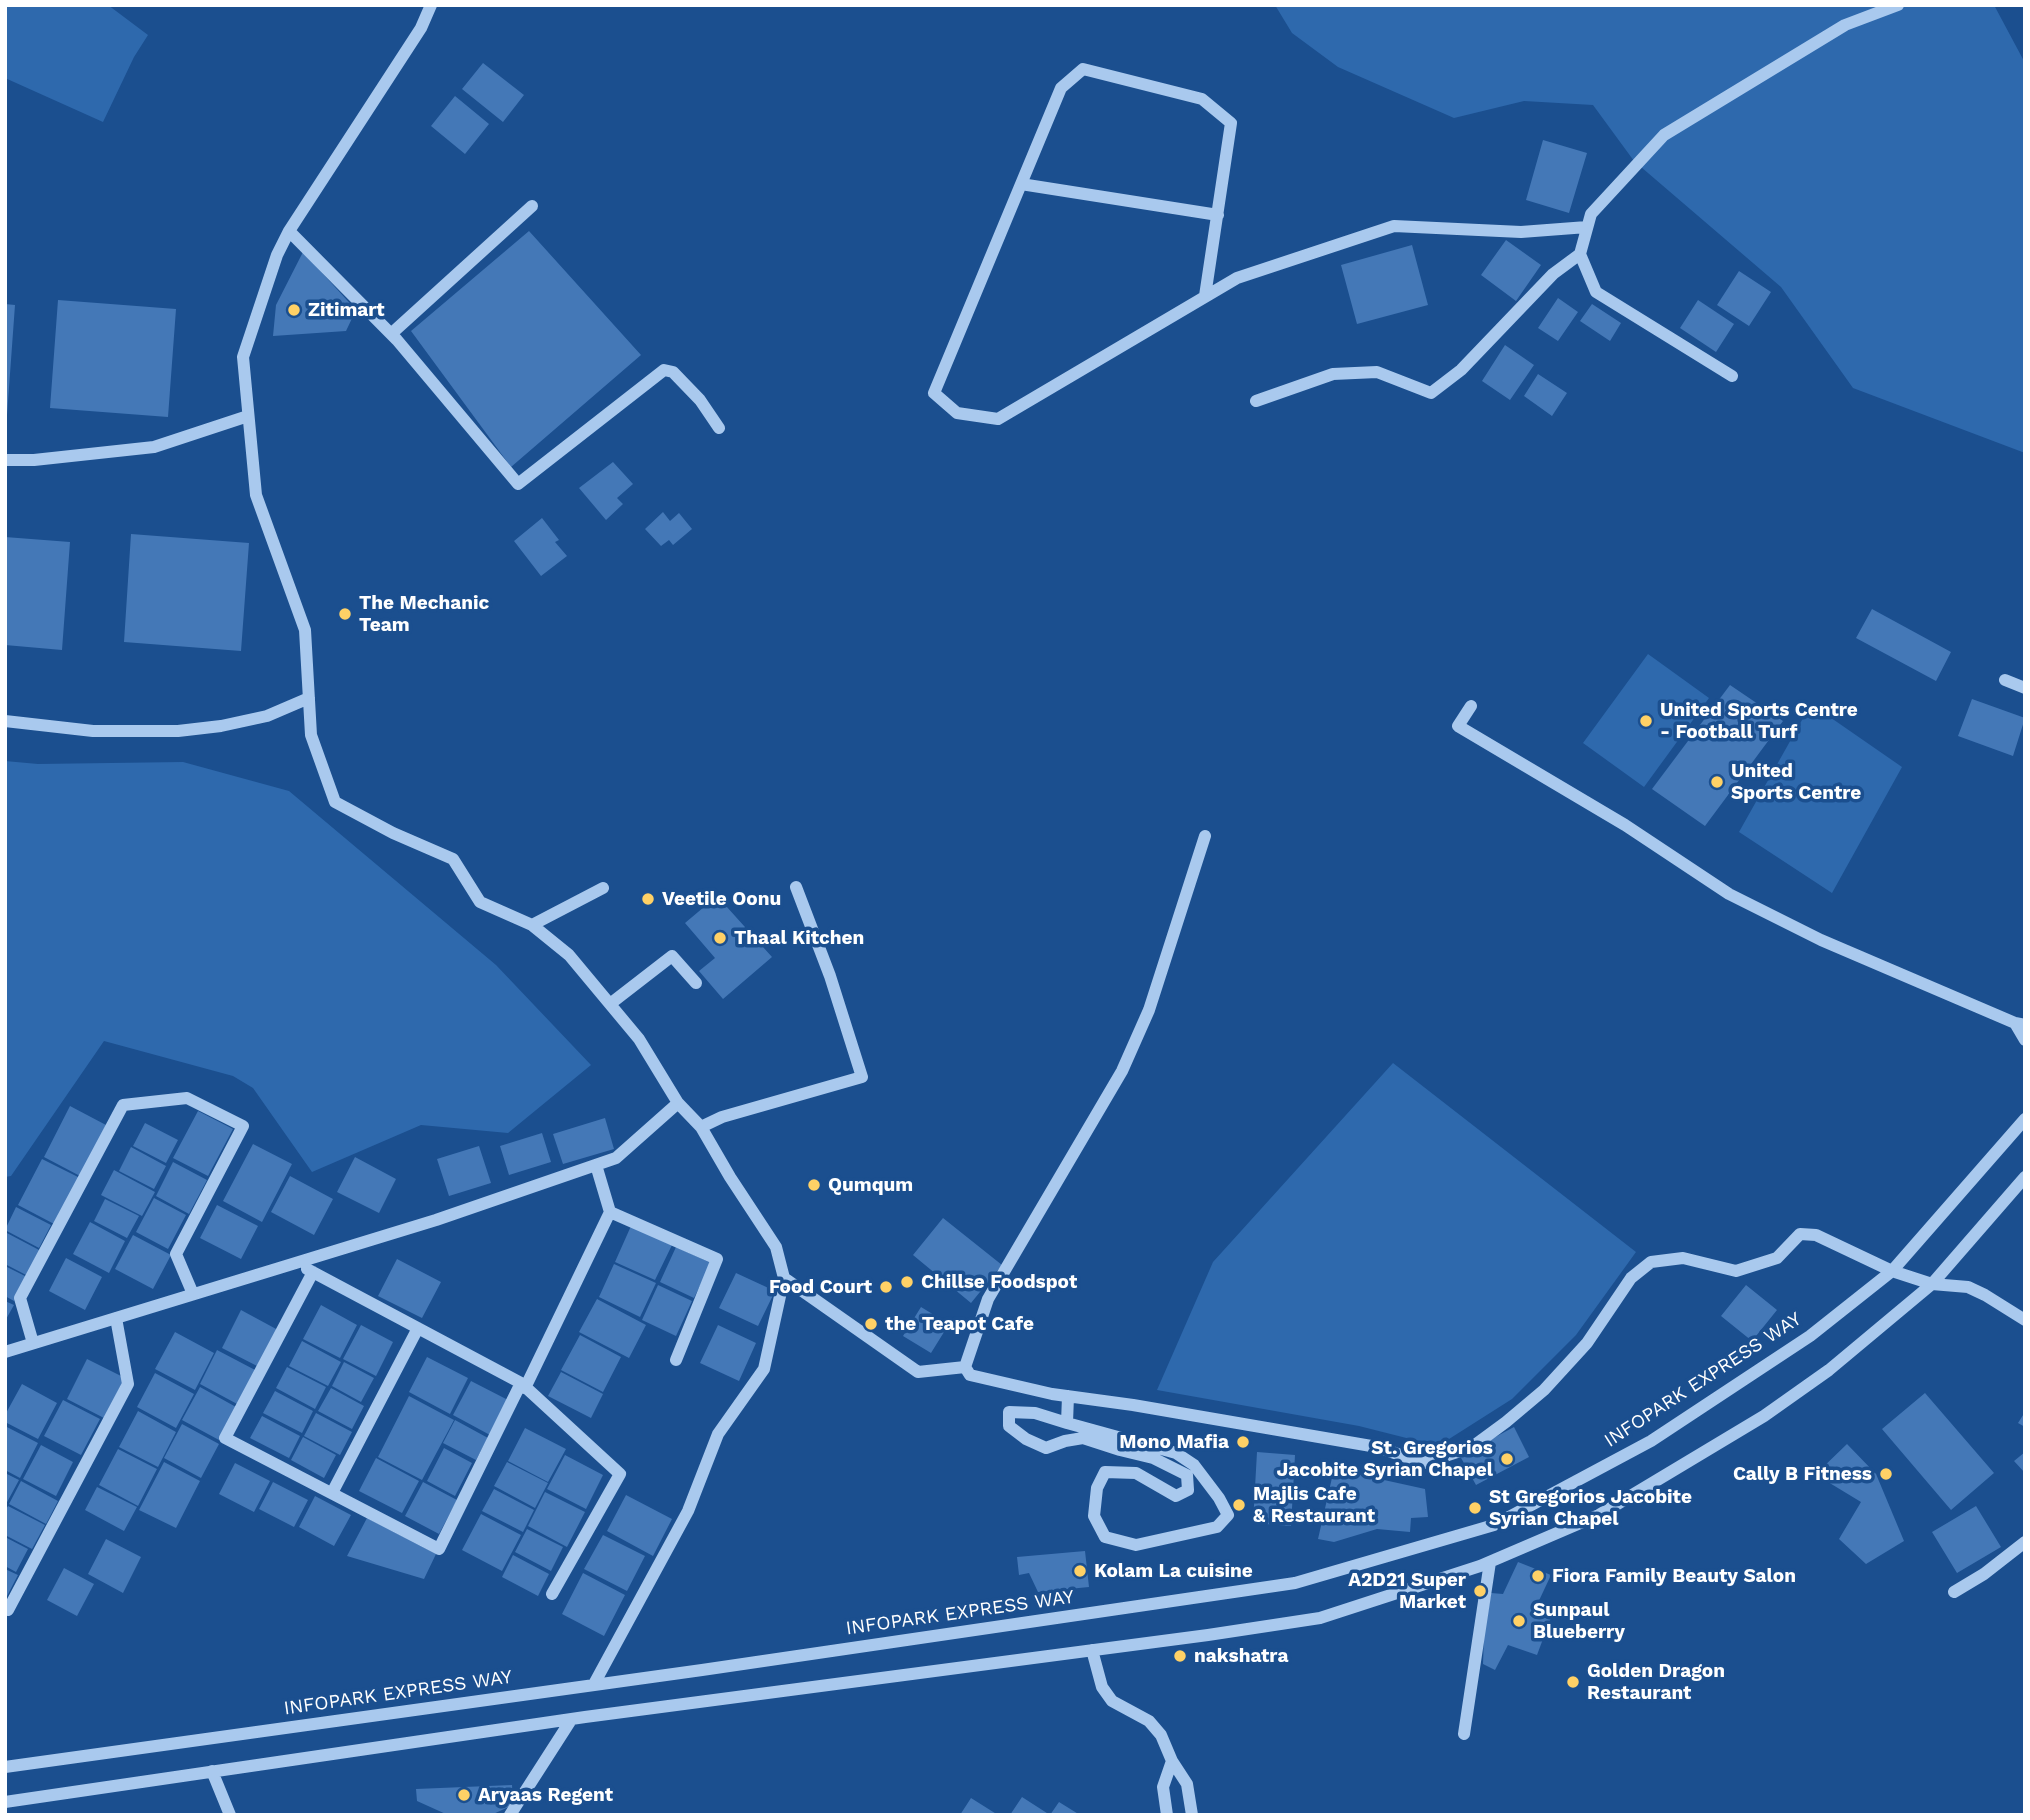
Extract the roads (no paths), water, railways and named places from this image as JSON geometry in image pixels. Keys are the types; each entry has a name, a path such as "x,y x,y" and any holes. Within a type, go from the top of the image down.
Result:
{"street":[{"path":"431,5 421,28 276,255 243,357 256,495 305,631 311,734 335,802 393,833 453,859 480,902 532,925 569,955 639,1039 678,1102 701,1127 776,1247 784,1278 764,1369 718,1434 688,1511 594,1684"},
{"path":"1732,376 1596,292 1580,254 1591,214 1664,135 1845,25 1898,5"},
{"path":"1205,296 1231,123 1202,99 1083,69 1061,88 934,393 957,413 998,419 1237,278 1394,226 1521,232 1587,227"},
{"path":"1021,184 1218,215"},
{"path":"391,334 532,206"},
{"path":"289,231 391,334 518,484 664,370 673,372 700,400 719,428"},
{"path":"1256,401 1333,374 1377,372 1431,393 1461,370 1553,274 1580,254"},
{"path":"5,460 34,460 154,447 248,416"},
{"path":"2005,680 2025,688"},
{"path":"5,722 93,731 178,731 221,726 267,716 309,698"},
{"path":"1471,706 1458,726 1625,825 1729,894 1821,940 2020,1024 2025,1040"},
{"path":"965,1367 988,1299 1122,1071 1149,1010 1205,836"},
{"path":"701,1127 722,1117 862,1077 830,976 796,887"},
{"path":"532,925 603,888"},
{"path":"610,1004 672,956 696,983"},
{"path":"33,1343 20,1298 123,1105 187,1098 243,1126 176,1254 192,1294"},
{"path":"5,1352 436,1220 616,1158 678,1102"},
{"name":"INFOPARK EXPRESS WAY","path":"5,1767 702,1670 1295,1583 1494,1525 1651,1441 1810,1336 1892,1271 2025,1119"},
{"path":"313,1272 225,1438 439,1549 610,1212 596,1165"},
{"path":"5,1802 571,1720 1320,1618 1490,1562 1599,1515 1764,1416 1829,1370 1933,1284 2025,1177"},
{"path":"610,1212 717,1259 676,1360"},
{"path":"965,1367 970,1375 1068,1396 1377,1447 1424,1463 1472,1447 1544,1390 1587,1343 1631,1278 1651,1262 1683,1258 1736,1271 1777,1258 1800,1234 1815,1235 1892,1271 1933,1284 1968,1287 2025,1320"},
{"path":"295,1262 523,1385 620,1474 552,1594"},
{"path":"784,1278 918,1372 965,1367"},
{"path":"5,1608 8,1610 128,1384 116,1318"},
{"path":"332,1493 418,1328"},
{"path":"1067,1423 1068,1396"},
{"path":"1009,1412 1035,1413 1067,1423 1176,1453 1194,1465 1219,1498 1228,1515 1217,1527 1136,1545 1105,1537 1094,1516 1097,1488 1105,1472 1136,1473 1176,1496 1188,1490 1187,1475 1153,1458 1083,1438 1046,1448 1026,1439 1009,1426 1009,1412"},
{"path":"1954,1592 1984,1574 2025,1542"},
{"path":"1464,1734 1490,1562"},
{"path":"1092,1650 1102,1686 1112,1701 1149,1721 1161,1735 1172,1761 1187,1784 1192,1815"},
{"path":"510,1815 571,1720"},
{"path":"1167,1815 1163,1787 1172,1761"},
{"path":"212,1771 230,1815"}],"place":[{"name":"Zitimart","path":"294,310"},
{"name":"The Mechanic Team","path":"345,614"},
{"name":"United Sports Centre - Football Turf","path":"1646,721"},
{"name":"United Sports Centre","path":"1717,782"},
{"name":"Veetile Oonu","path":"648,899"},
{"name":"Thaal Kitchen","path":"720,938"},
{"name":"Qumqum","path":"814,1185"},
{"name":"Chillse Foodspot","path":"907,1282"},
{"name":"Food Court","path":"886,1287"},
{"name":"the Teapot Cafe","path":"871,1324"},
{"name":"Mono Mafia","path":"1243,1442"},
{"name":"St. Gregorios Jacobite Syrian Chapel","path":"1507,1459"},
{"name":"Cally B Fitness","path":"1886,1474"},
{"name":"Majlis Cafe & Restaurant","path":"1239,1505"},
{"name":"St Gregorios Jacobite Syrian Chapel","path":"1475,1508"},
{"name":"Kolam La cuisine","path":"1080,1571"},
{"name":"Fiora Family Beauty Salon","path":"1538,1576"},
{"name":"A2D21 Super Market","path":"1480,1591"},
{"name":"Sunpaul Blueberry","path":"1519,1621"},
{"name":"nakshatra","path":"1180,1656"},
{"name":"Golden Dragon Restaurant","path":"1573,1682"},
{"name":"Aryaas Regent","path":"464,1795"}]}
